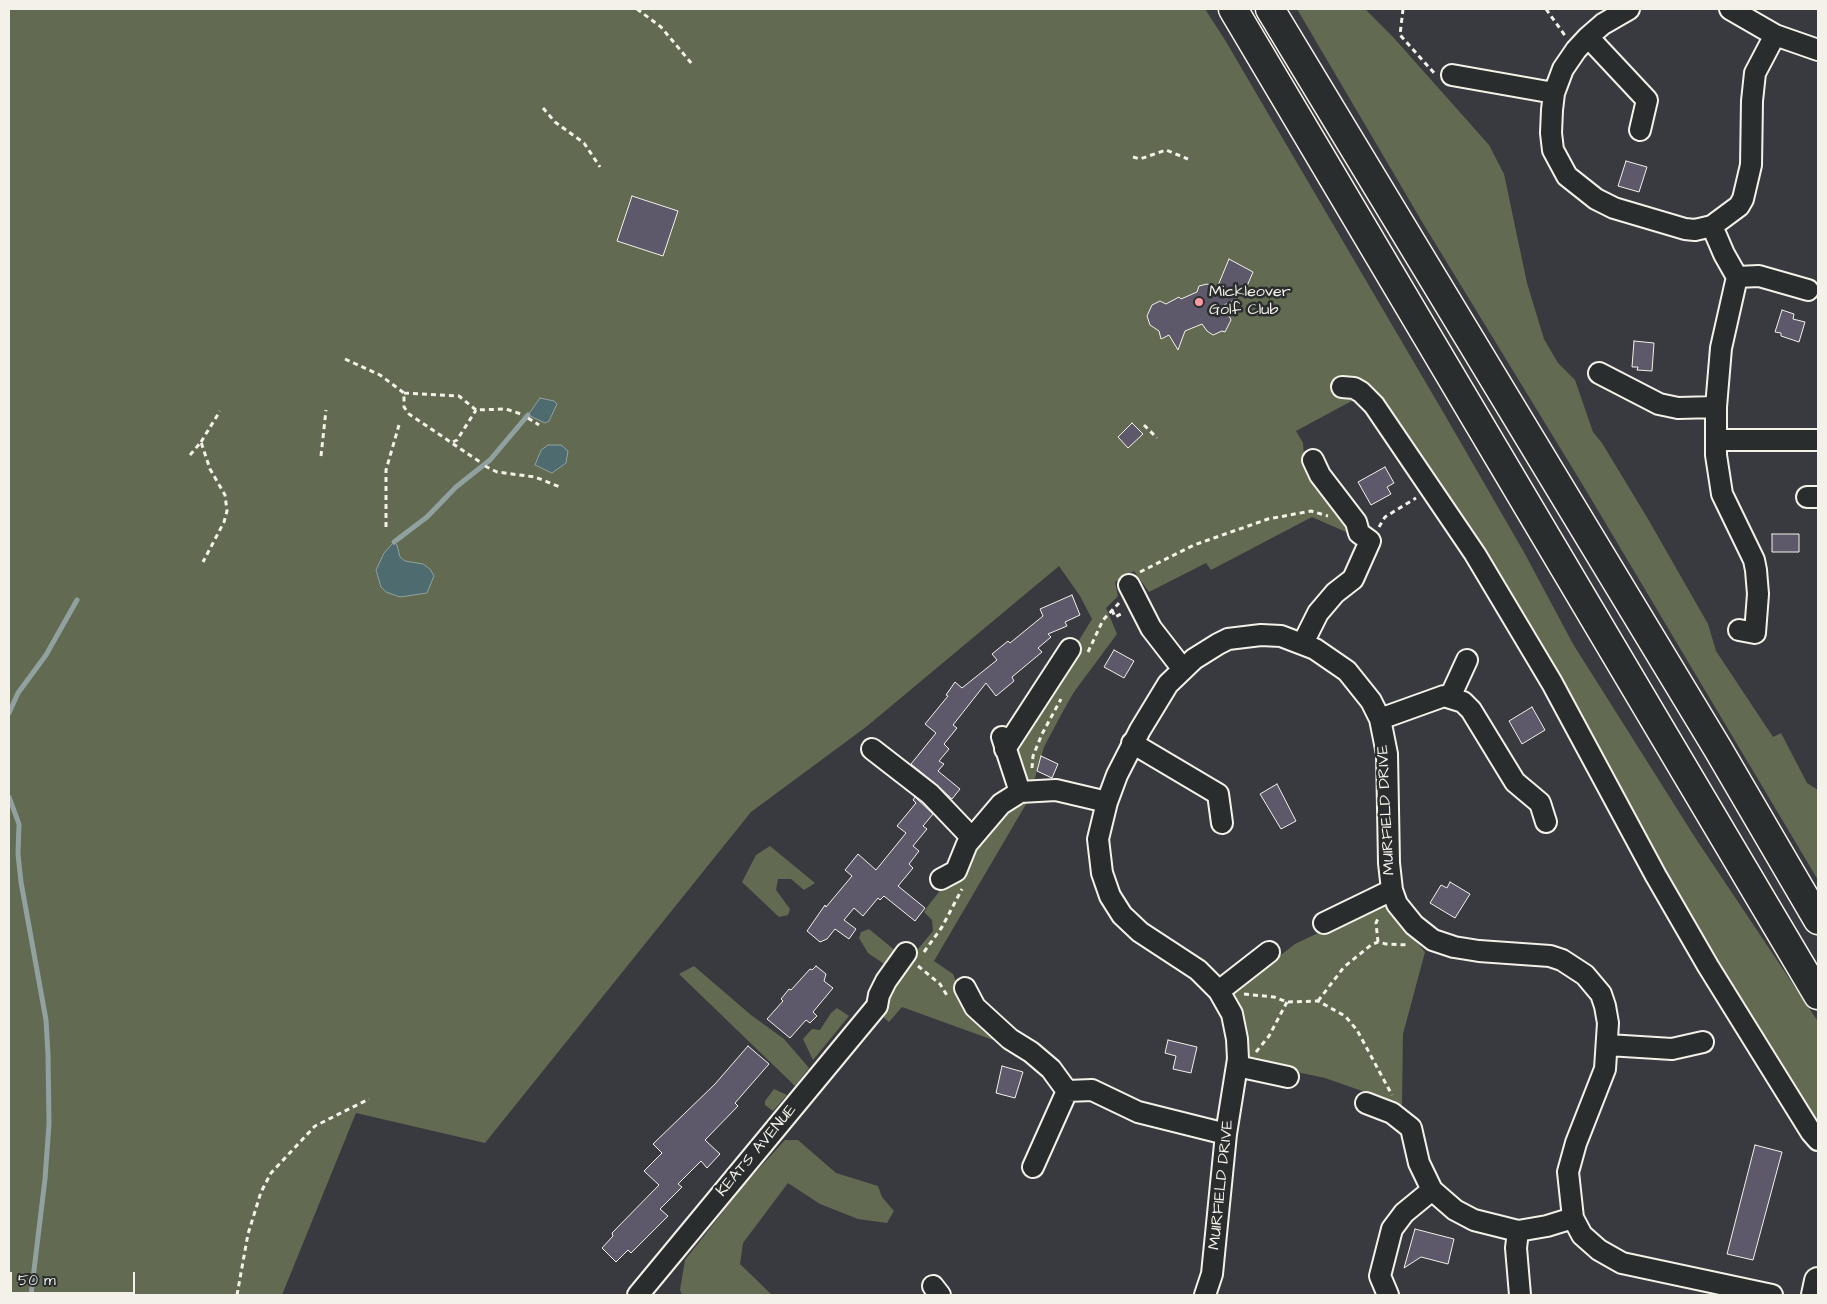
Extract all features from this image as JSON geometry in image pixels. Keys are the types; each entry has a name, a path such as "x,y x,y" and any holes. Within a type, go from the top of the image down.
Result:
{"highway":[{"path":"1233,9 1818,995"},
{"path":"1270,9 1718,749 1818,920"}],"main road":[{"path":"1815,1295 1818,1281"}],"street":[{"path":"1629,9 1602,24 1582,43 1564,69 1554,93 1551,133 1554,150 1562,168 1575,184 1614,208 1684,229 1695,230 1712,226 1739,206 1747,189 1751,165 1752,101 1755,73 1775,35"},
{"path":"1730,9 1775,35 1818,50"},
{"path":"1582,43 1647,100 1640,130"},
{"path":"1452,76 1554,93"},
{"path":"1712,226 1724,254 1737,277 1721,348 1716,407 1716,440 1718,476 1722,494 1754,560 1756,570 1758,594 1755,633 1739,630"},
{"path":"1737,277 1759,276 1808,290"},
{"path":"1599,373 1659,404 1678,408 1716,407"},
{"path":"1342,387 1354,388 1374,405 1475,554 1552,683 1656,876 1708,966 1811,1132 1818,1140"},
{"path":"1716,440 1818,440"},
{"path":"1303,643 1318,613 1334,593 1353,579 1370,541 1363,535 1356,522 1320,475 1313,460"},
{"path":"1129,585 1125,610 1151,628 1182,668"},
{"name":"MUIRFIELD DRIVE","path":"1205,1295 1212,1274 1226,1134 1237,1062 1237,1039 1232,1014 1222,995 1198,970 1140,932 1122,915 1110,896 1102,874 1098,839 1106,802 1132,743 1168,684 1182,668 1206,650 1228,639 1261,635 1281,636 1303,643 1333,660 1356,679 1371,701 1380,719 1386,754 1389,863 1393,894 1414,925 1433,940 1454,947 1479,951 1550,956 1573,966 1585,975 1600,994 1605,1006 1608,1045 1605,1069 1576,1144 1568,1172 1573,1218 1582,1235 1599,1250 1622,1264 1772,1295"},
{"path":"1020,792 1003,742 1070,649"},
{"path":"1450,697 1467,660"},
{"path":"1380,719 1444,696 1463,702 1471,710 1497,767 1540,803 1546,822"},
{"path":"1132,743 1218,794 1222,823"},
{"path":"872,749 930,794 972,838"},
{"path":"954,879 967,844 1001,804 1020,792 1056,790 1106,802"},
{"path":"1324,923 1393,894"},
{"path":"1222,995 1270,952"},
{"name":"KEATS AVENUE","path":"638,1295 877,1006 879,995 886,981 913,955"},
{"path":"965,988 975,1007 1010,1040 1030,1052 1051,1069 1067,1091"},
{"path":"1608,1045 1672,1049 1703,1042"},
{"path":"1237,1062 1288,1077"},
{"path":"1067,1091 1092,1090 1138,1112 1226,1134"},
{"path":"1033,1167 1067,1091"},
{"path":"1366,1102 1392,1113 1411,1128 1419,1163 1432,1190 1455,1210 1474,1220 1518,1230 1547,1226 1573,1218"},
{"path":"1388,1295 1380,1276 1392,1229 1404,1213 1432,1190"},
{"path":"1518,1230 1516,1248 1520,1295"}],"path":[{"path":"637,9 660,27 692,64"},
{"path":"1403,9 1400,35 1444,82 1452,76"},
{"path":"1546,9 1582,43"},
{"path":"543,108 555,122 584,143 600,166"},
{"path":"1133,157 1140,158 1166,150 1188,159"},
{"path":"345,359 380,375 404,392 459,396 476,410 506,409 524,415"},
{"path":"404,392 404,407 409,414 480,462"},
{"path":"321,456 326,410"},
{"path":"452,442 457,440 476,410"},
{"path":"190,455 201,442 220,411"},
{"path":"528,418 539,425"},
{"path":"386,527 386,470 399,425"},
{"path":"1144,425 1157,438"},
{"path":"201,442 210,469 225,494 226,511 221,529 203,562"},
{"path":"486,466 497,472 536,477 560,487"},
{"path":"1129,585 1125,579 1194,545 1268,519 1294,512 1310,510 1324,513 1363,535 1385,517 1432,488"},
{"path":"913,955 942,927 954,879"},
{"path":"1378,942 1376,923 1393,894"},
{"path":"1378,942 1409,945 1422,949 1433,940"},
{"path":"1318,1000 1344,967 1378,942"},
{"path":"1222,995 1258,995 1287,1002 1318,1000 1346,1016 1357,1030 1411,1128"},
{"path":"1237,1062 1248,1058 1270,1036 1287,1002"},
{"path":"237,1295 248,1234 262,1192 271,1173 315,1126 369,1099"}],"green space":[{"path":"9,9 1205,9 1446,417 1525,554 1573,644 1696,839 1817,1020 1818,1130 1632,816 1364,383 1348,375 1359,397 1296,431 1303,443 1305,468 1350,520 1346,532 1312,517 1211,570 1206,563 1149,592 1134,571 1115,582 1118,596 1106,608 1117,634 1074,692 1062,713 1044,747 1034,781 1024,779 1015,745 1092,619 1080,596 1059,566 866,727 751,812 485,1143 356,1113 282,1295 9,1295"},
{"path":"1297,9 1365,9 1393,37 1489,145 1504,174 1527,283 1544,339 1558,363 1575,380 1593,432 1602,443 1648,519 1708,624 1716,651 1773,737 1781,733 1807,783 1818,790 1818,880 1584,487 1424,225"},
{"path":"1029,799 934,961 953,974 966,1006 985,1022 993,1040 902,1007 889,1022 881,1015 882,992 933,931 932,920 924,912 1005,807"},
{"path":"770,846 815,883 804,890 791,879 778,879 776,890 790,909 788,915 779,917 742,882 756,855"},
{"path":"1383,902 1425,952 1403,1034 1402,1105 1325,1078 1249,1062 1243,1019 1234,991 1295,944"},
{"path":"869,929 897,952 887,966 868,953 859,938 861,932"},
{"path":"694,966 751,1015 784,1039 809,1068 795,1086 679,974"},
{"path":"837,1008 849,1016 813,1060 803,1039 812,1029 820,1030 831,1013"},
{"path":"774,1089 787,1095 773,1111 765,1105 765,1101"},
{"path":"785,1140 798,1140 836,1173 878,1186 882,1197 894,1211 887,1223 858,1219 820,1204 788,1183 743,1243 740,1264 772,1295 682,1295 680,1290 685,1260 744,1185"}],"water":[{"path":"540,398 554,401 557,404 549,421 545,423 528,415"},
{"path":"548,445 561,445 568,451 566,463 552,473 535,465 541,450"},
{"path":"394,542 397,545 400,557 405,561 423,564 430,569 434,576 427,593 400,597 386,592 381,587 376,570 384,553"}],"building":[{"path":"1626,161 1647,167 1639,192 1618,186"},
{"path":"632,196 678,211 663,256 617,241"},
{"name":"Mickleover Golf Club","path":"1229,259 1253,272 1244,293 1240,291 1235,300 1224,305 1231,320 1225,332 1222,331 1213,335 1202,324 1185,331 1178,350 1169,335 1161,339 1159,331 1150,325 1147,316 1152,305 1160,301 1166,304 1179,297 1181,299 1197,292 1199,286 1207,284 1217,288"},
{"path":"1782,310 1794,314 1793,319 1805,322 1799,342 1775,332"},
{"path":"1634,341 1654,343 1652,371 1637,370 1638,367 1632,367"},
{"path":"1132,423 1143,434 1128,448 1118,437"},
{"path":"1385,467 1394,483 1387,487 1391,494 1371,505 1358,482"},
{"path":"1772,534 1799,534 1799,552 1772,552"},
{"path":"1072,595 1080,615 1065,622 1067,626 1048,634 1051,637 1038,648 1042,652 1012,677 1014,681 996,696 986,683 953,725 957,728 944,744 949,749 939,761 944,764 938,771 960,789 952,799 911,764 936,733 925,724 948,696 946,695 955,682 962,688 997,660 992,654 1008,641 1010,643 1043,616 1040,609"},
{"path":"1114,650 1134,661 1124,678 1104,667"},
{"path":"1532,707 1545,730 1522,744 1509,721"},
{"path":"1041,756 1058,764 1052,778 1037,771"},
{"path":"1277,784 1296,821 1281,829 1260,794"},
{"path":"915,797 933,814 923,826 927,829 913,846 919,851 909,864 913,868 898,886 925,908 915,921 884,896 880,900 878,898 863,916 854,908 844,920 856,929 849,939 835,929 827,939 820,942 807,931 825,905 826,907 852,876 845,870 858,854 876,870 906,833 897,826 916,803 913,800"},
{"path":"1450,882 1470,894 1455,918 1430,903 1441,885 1447,888"},
{"path":"816,966 826,974 824,981 833,988 813,1012 817,1016 810,1023 806,1020 790,1038 767,1019 783,1001 781,999 789,989 791,990 810,969 812,970"},
{"path":"1168,1040 1197,1047 1191,1073 1173,1069 1176,1056 1165,1053"},
{"path":"748,1046 769,1064 735,1103 738,1106 705,1140 720,1154 707,1168 701,1161 678,1184 682,1187 660,1209 668,1216 631,1253 628,1250 616,1262 602,1248 613,1236 612,1233 659,1185 644,1171 662,1153 653,1144 715,1084"},
{"path":"1002,1066 1023,1072 1015,1098 996,1093"},
{"path":"1755,1145 1782,1152 1753,1260 1727,1254"},
{"path":"1415,1229 1454,1239 1448,1264 1421,1257 1404,1268"}],"waterway":[{"path":"394,542 427,517 456,487 490,460 528,415"},
{"path":"9,713 18,693 46,655 77,600"},
{"path":"9,797 19,824 18,854 21,882 46,1020 48,1054 49,1124 45,1179 31,1295"}],"place":[{"name":"Mickleover Golf Club","path":"1199,302"}]}
